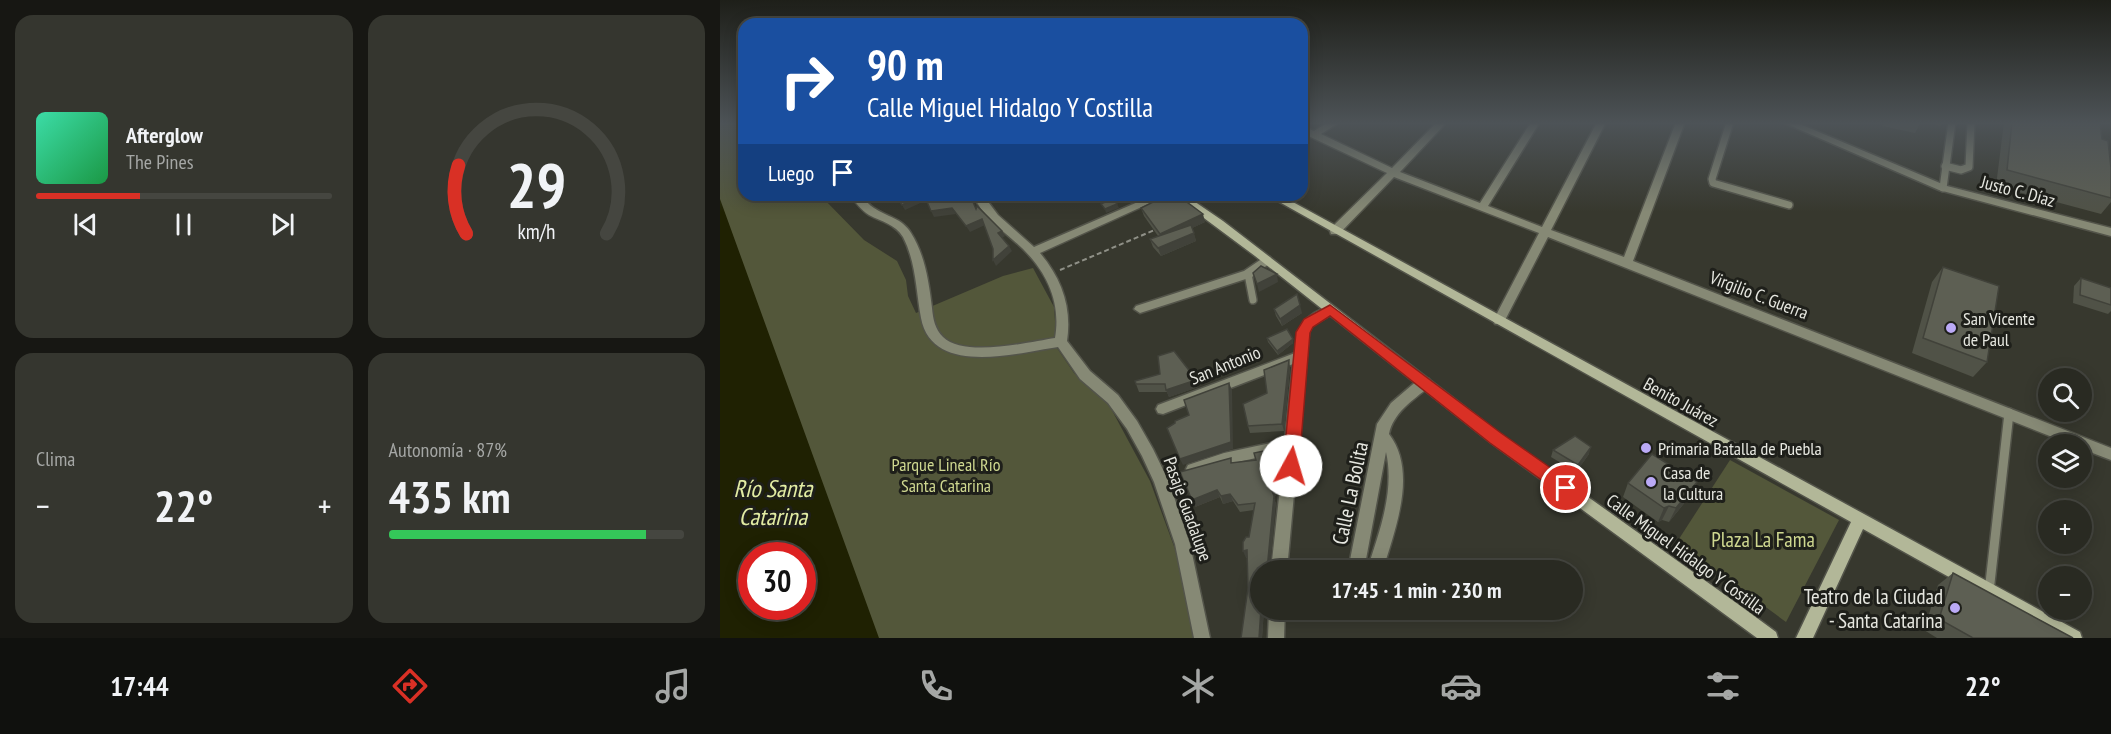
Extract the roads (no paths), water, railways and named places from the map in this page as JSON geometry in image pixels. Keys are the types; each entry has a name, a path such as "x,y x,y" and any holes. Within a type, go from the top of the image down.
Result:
{"street":[{"name":"Virgilio C. Guerra","path":"1351,152 1392,172 2111,454"},
{"path":"1335,231 1412,152"},
{"path":"1482,207 1518,152"},
{"path":"1499,321 1587,152"},
{"path":"1627,263 1670,152"},
{"name":"Justo C. Díaz","path":"1855,152 1943,188 2111,232"},
{"path":"861,201 868,209 888,218 903,229 915,252 931,330 940,344 958,351 983,352 1061,342 1065,326 1064,311 1051,273 1034,251 1000,223 982,201"},
{"path":"1034,251 1150,201"},
{"name":"Calle Miguel Hidalgo Y Costilla","path":"1186,201 1266,260 1495,438 1673,564 1770,638"},
{"name":"Benito Juárez","path":"1282,201 2074,638"},
{"path":"1140,309 1248,274 1266,260"},
{"path":"1280,560 1300,356 1305,327 1330,310"},
{"name":"Pasaje Guadalupe","path":"1061,342 1086,376 1112,397 1130,423 1152,463 1166,494 1188,561 1202,638"},
{"name":"San Antonio","path":"1163,409 1300,356"},
{"path":"1378,560 1394,489 1394,456 1384,430 1396,406 1424,383"},
{"name":"Calle La Bolita","path":"1358,560 1384,430"},
{"path":"1190,471 1224,459 1293,444"},
{"path":"1368,504 1390,508"},
{"path":"1804,638 1859,520"},
{"path":"1276,638 1277,620"}],"lane":[{"path":"1721,152 1712,179 1713,183 1789,205"},
{"path":"1943,188 1947,152"},
{"path":"1945,166 1961,170 1969,167 1970,152"},
{"path":"1248,274 1253,300"},
{"path":"1989,592 2009,413"}],"water":[{"name":"Río Santa Catarina","path":"720,199 879,638 720,638"}],"place":[{"name":"San Vicente de Paul","path":"1951,328"},
{"name":"Primaria Batalla de Puebla","path":"1646,448"},
{"name":"Casa de la Cultura","path":"1651,482"},
{"name":"Teatro de la Ciudad - Santa Catarina","path":"1955,608"}],"park label":[{"name":"Parque Lineal Río Santa Catarina","path":"946,474"},
{"name":"Plaza La Fama","path":"1763,539"}]}
